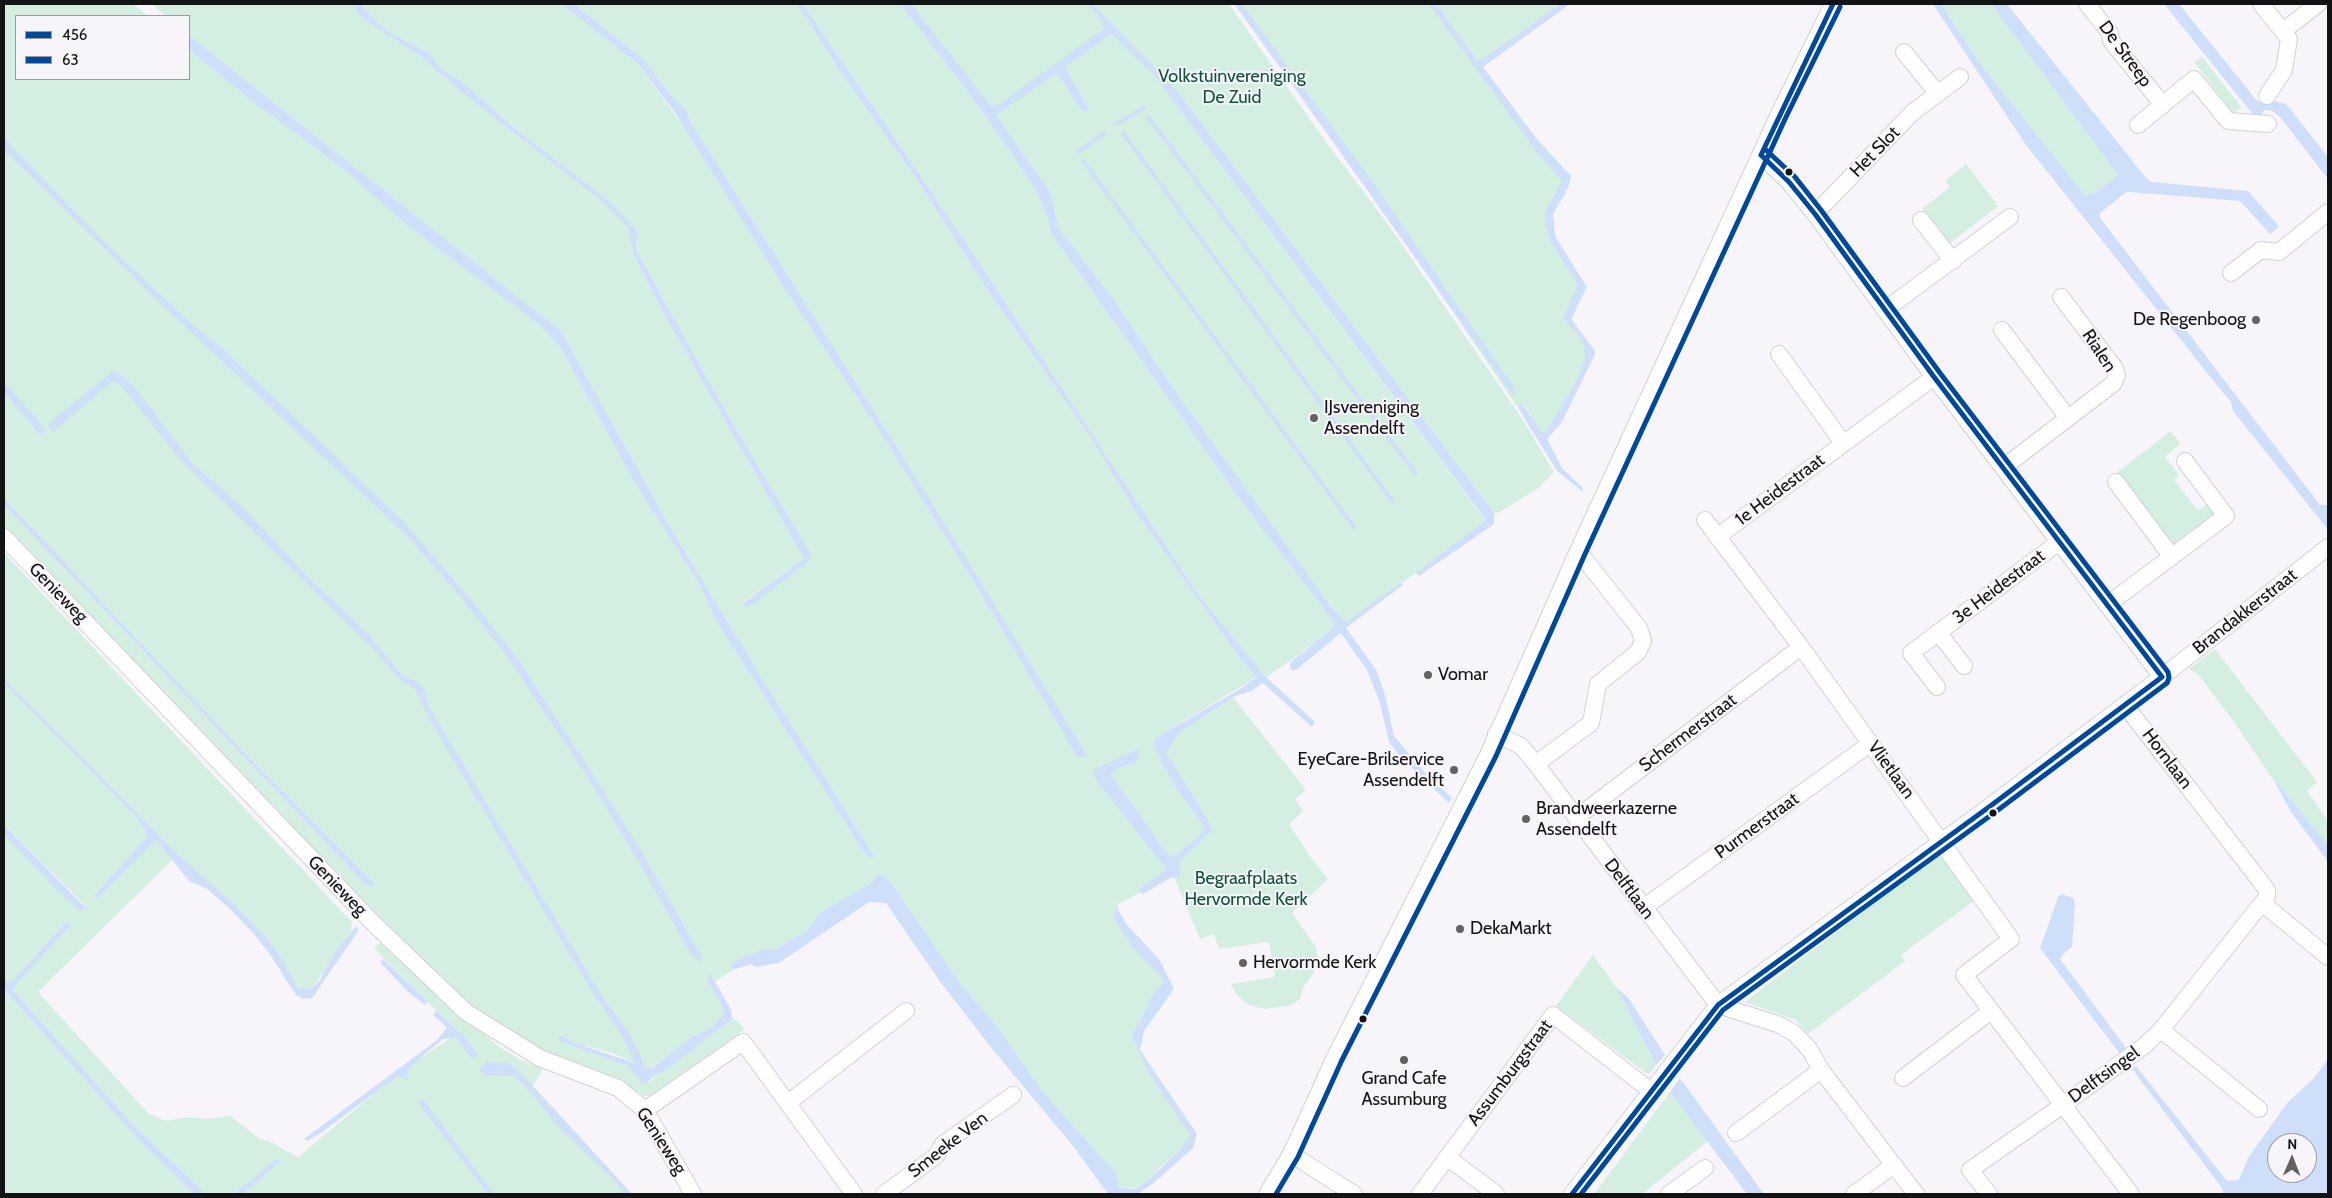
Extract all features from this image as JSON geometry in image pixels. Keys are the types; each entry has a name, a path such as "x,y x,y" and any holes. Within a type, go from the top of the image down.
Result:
{"street":[{"path":"1267,1194 1291,1154 1335,1057 1490,753 1496,734 1578,551 1760,154 1833,4"},
{"name":"De Streep","path":"2087,4 2110,33 2111,41 2162,104"},
{"path":"2261,4 2289,39 2284,70 2268,96"},
{"path":"2283,31 2318,4"},
{"path":"1904,52 1938,94"},
{"name":"Het Slot","path":"1815,214 1913,112 1960,77"},
{"name":"De Streep","path":"2138,125 2194,79 2228,120 2268,124"},
{"path":"1572,1194 1718,1005 2162,677 1934,377 1815,214 1789,182 1760,154"},
{"path":"2230,273 2261,250 2279,252 2328,212"},
{"path":"1885,310 2010,217"},
{"path":"1921,220 1952,261"},
{"name":"Rialen","path":"2004,467 2114,383 2117,375 2114,368 2061,297"},
{"path":"2002,330 2068,418"},
{"name":"1e Heidestraat","path":"1779,354 1843,444"},
{"name":"1e Heidestraat","path":"1717,537 1934,377"},
{"path":"2107,605 2226,516 2185,461"},
{"path":"2116,482 2172,557"},
{"name":"Vlietlaan","path":"1705,520 1801,647 1942,840 2011,939 1964,975 2063,1105"},
{"name":"Genieweg","path":"4,537 373,923 466,1012 540,1058 618,1088 645,1110 694,1194"},
{"name":"3e Heidestraat","path":"1937,687 1911,653 2059,542"},
{"name":"Brandakkerstraat","path":"2162,677 2328,547"},
{"path":"1536,764 1590,723 1598,684 1638,652 1643,641 1639,628 1578,551"},
{"name":"3e Heidestraat","path":"1938,632 1964,666"},
{"name":"Schermerstraat","path":"1576,818 1801,647"},
{"name":"Hornlaan","path":"2125,705 2267,890 2267,897 2262,903"},
{"name":"Delftlaan","path":"1496,734 1521,746 1536,764 1718,1005"},
{"name":"Purmerstraat","path":"1643,908 1871,743"},
{"path":"2262,903 2328,957"},
{"name":"Delftsingel","path":"2131,1194 2063,1105 2144,1046 2161,1030 2262,903"},
{"path":"1718,1005 1780,1025 1794,1032 1810,1050 1821,1070 1916,1194"},
{"path":"788,1103 906,1011"},
{"path":"1903,1078 1991,1011"},
{"name":"Assumburgstraat","path":"1420,1194 1553,1015 1652,1091"},
{"path":"2161,1030 2260,1109"},
{"path":"645,1110 743,1042 854,1194"},
{"path":"1736,1133 1821,1070"},
{"name":"Smeeke Ven","path":"884,1194 936,1156 943,1144 1013,1095"},
{"path":"1989,1194 1970,1170 2063,1105"},
{"path":"1291,1154 1354,1194"},
{"path":"1447,1157 1496,1194"},
{"path":"1854,1194 1894,1165"},
{"path":"1669,1194 1705,1168"}],"green space":[{"path":"4,4 133,4 147,15 15,15 15,80 190,80 190,51 249,99 343,169 405,224 538,324 561,348 633,480 699,584 718,624 865,854 873,858 872,852 770,691 670,527 561,331 190,36 190,15 165,15 151,4 352,4 363,19 421,57 465,95 604,202 628,228 633,254 662,311 804,559 743,602 746,607 800,568 810,552 733,424 640,257 636,248 638,232 612,203 512,126 460,80 443,70 429,53 387,31 360,4 561,4 639,65 688,133 784,288 877,427 981,594 1077,757 919,482 690,121 686,109 671,95 643,59 574,4 797,4 845,79 916,178 984,285 1093,441 1133,508 1244,664 1257,677 1155,738 1154,747 1174,785 1204,827 1199,836 1175,856 1171,856 1164,849 1111,774 1117,769 1135,762 1140,750 1136,750 1106,765 1100,765 1095,779 1166,869 1140,889 1141,892 1118,904 1118,910 1112,916 1164,981 1150,998 1141,1019 1131,1035 1151,1077 1190,1136 1181,1148 1138,1188 1119,1187 1116,1173 1042,1091 997,1026 962,986 890,881 880,873 870,884 819,913 807,931 773,950 764,949 730,965 733,970 716,981 712,975 708,980 723,1008 724,1015 710,1028 684,1042 650,1069 612,1053 578,1044 559,1035 559,1041 628,1066 649,1082 732,1019 732,1017 745,1029 649,1096 556,1060 473,1009 418,958 230,761 4,530 4,505 365,884 373,887 374,884 241,749 4,498 4,392 39,434 46,432 4,382"},
{"path":"803,4 900,4 977,104 1036,190 1048,218 1050,232 1241,501 1332,620 1334,627 1292,660 1266,677 1197,593 967,244"},
{"name":"IJsvereniging Assendelft","path":"911,4 1092,4 1152,73 1486,521 1346,622 1314,586 1170,384 1115,301 1058,227 1051,193 996,115","holes":["1065,67 1089,109 1083,113 1057,73"]},
{"name":"Volkstuinvereniging De Zuid","path":"1093,4 1229,4 1326,142 1387,223 1523,420 1554,472 1538,488 1500,512 1494,513 1179,93"},
{"path":"1234,4 1560,4 1482,59 1477,59 1531,132 1571,176 1569,186 1553,212 1553,230 1558,244 1585,288 1571,319 1595,351 1560,422 1546,432 1542,432 1523,403 1518,408 1399,232"},
{"path":"1941,4 1991,4 2118,175 2093,194 2085,195 1981,65"},
{"path":"2202,57 2242,108 2233,113 2194,62"},
{"path":"1966,164 1998,206 1949,244 1922,209 1950,187 1945,181"},
{"path":"2171,431 2180,444 2165,457 2179,475 2174,480 2198,511 2209,503 2219,511 2174,547 2115,474"},
{"path":"4,553 352,922 351,931 312,989 298,988 280,955 267,938 237,907 178,854 4,679"},
{"path":"2215,649 2317,782 2307,791 2328,821 2328,845 2276,784 2234,722 2198,674 2189,669"},
{"path":"4,683 137,818 148,836 94,895 156,840 172,860 38,992 148,1113 166,1121 187,1117 208,1119 231,1116 259,1139 269,1141 299,1158 400,1072 458,1033 374,948 380,943 499,1047 521,1060 543,1069 533,1086 632,1194 243,1194 280,1162 277,1158 234,1194 202,1194 202,1191 134,1126 12,989 71,925 67,921 13,980 7,983 4,979 4,835 79,911 87,907 4,825"},
{"name":"Begraafplaats Hervormde Kerk","path":"1233,697 1306,790 1295,799 1303,811 1289,824 1311,858 1328,879 1292,913 1316,947 1318,960 1313,974 1304,986 1300,999 1292,1005 1266,1009 1249,1005 1236,994 1231,984 1275,977 1269,942 1219,949 1214,934 1200,939 1174,877 1180,876 1180,861 1212,831 1167,754 1173,741 1181,732"},
{"path":"1934,857 1941,857 1975,900 1901,955 1905,961 1808,1034 1796,1020 1745,1002"},
{"path":"1593,955 1616,987 1656,1065 1650,1073 1646,1073 1556,1006"},
{"path":"4,989 141,1143 194,1194 4,1194"},
{"path":"1670,1092 1708,1141 1642,1194 1594,1194"}],"water":[{"path":"352,4 360,4 387,31 429,53 443,70 460,80 512,126 612,203 638,232 636,248 640,257 733,424 810,552 807,563 753,604 746,607 743,603 804,559 662,311 633,254 628,228 603,202 465,95 421,57 363,19"},
{"path":"561,4 574,4 643,59 671,95 686,109 690,121 919,482 1088,757 1077,757 981,594 877,427 784,288 673,110 639,65"},
{"path":"797,4 803,4 967,244 1197,593 1266,677 1315,722 1312,727 1263,683 1251,691 1233,697 1181,732 1173,741 1167,754 1209,822 1212,831 1180,861 1180,876 1170,878 1142,895 1139,889 1166,869 1095,779 1094,769 1136,750 1140,750 1140,757 1135,762 1117,769 1111,774 1164,849 1171,856 1175,856 1199,836 1204,827 1174,785 1154,747 1155,738 1240,689 1257,677 1244,664 1133,508 1093,441 984,285 916,178 845,79"},
{"path":"900,4 911,4 991,106 998,105 1105,28 1098,15 1087,4 1093,4 1179,93 1494,513 1494,524 1419,576 1416,573 1486,520 1152,73 1111,34 1065,67 1089,109 1083,113 1057,73 996,115 1051,193 1058,227 1115,301 1170,384 1330,605 1346,622 1400,583 1403,585 1346,628 1377,671 1386,699 1394,736 1427,775 1452,798 1449,803 1401,758 1389,742 1380,703 1367,670 1341,633 1296,670 1291,670 1290,663 1334,627 1332,620 1241,501 1050,232 1048,218 1036,190 977,104"},
{"path":"1235,4 1242,4 1370,178 1515,389 1514,397"},
{"path":"1429,4 1436,4 1476,59 1482,59 1560,4 1570,4 1483,67 1542,146 1571,176 1567,190 1553,214 1555,236 1587,287 1571,319 1595,351 1595,354 1562,422 1547,439 1562,468 1583,488 1582,491 1557,471 1518,408 1522,403 1542,432 1546,432 1578,378 1585,359 1584,346 1579,336 1563,318 1578,285 1551,243 1546,227 1545,212 1562,181 1538,154"},
{"path":"1933,4 1941,4 1981,65 2085,195 2093,194 2118,175 1991,4 2007,4 2146,178 2152,182 2248,191 2276,223 2279,227 2270,234 2240,201 2130,192 2125,193 2100,213 2100,218 2320,505 2328,505 2328,526 2326,527 2233,411 2231,401 2026,145"},
{"path":"2164,4 2179,4 2258,102 2265,99 2286,104 2328,157 2328,179 2280,117 2272,111 2264,110 2259,121 2255,117"},
{"path":"190,36 561,331 670,527 770,691 872,852 874,859 865,854 718,624 699,584 633,480 561,348 538,324 405,224 343,169 249,99 190,51"},
{"path":"4,138 104,242 191,323 222,348 405,523 477,607 520,662 635,840 702,957 700,962 690,953 639,862 586,775 507,656 463,600 411,540 157,300 4,150"},
{"path":"114,370 135,387 191,462 243,508 310,579 369,635 404,677 417,681 424,689 429,707 601,995 629,1033 640,1053 643,1066 651,1069 684,1042 710,1028 724,1015 723,1008 707,980 711,974 731,1010 732,1019 670,1067 643,1084 628,1066 559,1041 559,1035 578,1044 635,1063 623,1038 590,988 429,719 415,689 401,681 373,649 179,458 120,384 113,381 52,433 48,424"},
{"path":"4,382 47,432 39,434 4,392"},
{"path":"4,498 241,749 375,884 372,887 365,884 4,505"},
{"path":"4,679 178,854 237,907 267,938 280,955 298,988 312,989 320,980 334,953 356,926 359,930 312,998 303,999 296,995 269,953 253,933 207,889 189,881 156,840 98,898 94,895 148,836 137,818 4,683"},
{"path":"2277,783 2328,845 2328,862 2291,812"},
{"path":"4,825 87,908 79,911 64,897 4,835"},
{"path":"880,873 890,881 962,986 997,1026 1042,1091 1116,1173 1119,1187 1130,1189 1138,1188 1161,1168 1190,1136 1151,1077 1131,1035 1141,1019 1150,998 1164,981 1131,945 1112,916 1118,910 1127,925 1159,959 1174,989 1144,1031 1140,1050 1197,1134 1193,1148 1156,1181 1138,1194 1108,1194 1073,1146 994,1051 941,983 886,903 869,902 779,963 756,967 751,964 733,970 730,965 739,959 764,949 773,950 807,931 819,913 870,884"},
{"path":"2062,894 2073,898 2075,904 2072,947 2060,959 2126,1048 2120,1054 2040,948 2058,897"},
{"path":"67,921 71,925 12,989 134,1126 203,1191 202,1194 194,1194 141,1143 4,989 4,979 7,983 13,980"},
{"path":"383,959 427,1001 425,1005 407,991 380,962"},
{"path":"1616,987 1629,999 1665,1055 1656,1065"},
{"path":"436,1011 464,1036 479,1056 472,1058 456,1038 443,1039 409,1068 407,1080 397,1076 321,1133 307,1141 304,1139 436,1041 447,1028 433,1015"},
{"path":"2328,1059 2328,1194 2223,1194 2222,1188 2132,1069 2136,1066 2227,1181 2239,1180 2248,1158 2287,1103 2313,1079"},
{"path":"487,1062 506,1062 519,1071 632,1194 625,1194 611,1177 555,1124 533,1095 515,1076 485,1075 479,1068"},
{"path":"1680,1078 1764,1194 1747,1194 1670,1092"},
{"path":"423,1099 494,1194 488,1194 418,1103"},
{"path":"277,1158 280,1162 243,1194 234,1194"}],"waterway":[{"path":"1116,124 1144,108"},
{"path":"1148,117 1415,473"},
{"path":"1078,152 1105,133"},
{"path":"1123,133 1393,502"},
{"path":"1083,161 1354,527"}],"transit line":[{"name":"456","path":"1761,155 1833,4"},
{"name":"63","path":"1276,1194 1298,1157 1342,1060 1496,756 1585,554 1786,117 1840,7"},
{"name":"63","path":"1581,1194 1723,1010 1994,813 2167,683 2169,678 2168,672 1940,373 1821,210 1795,177 1766,150"},
{"name":"456","path":"1572,1194 1718,1005 1989,807 2162,677 1934,377 1815,214 1789,182 1761,155"}],"place":[{"name":"De Regenboog","path":"2256,320"},
{"name":"IJsvereniging Assendelft","path":"1314,418"},
{"name":"Vomar","path":"1428,675"},
{"name":"EyeCare-Brilservice Assendelft","path":"1454,770"},
{"name":"Brandweerkazerne Assendelft","path":"1526,819"},
{"name":"DekaMarkt","path":"1460,929"},
{"name":"Hervormde Kerk","path":"1243,963"},
{"name":"Grand Cafe Assumburg","path":"1404,1060"}]}
